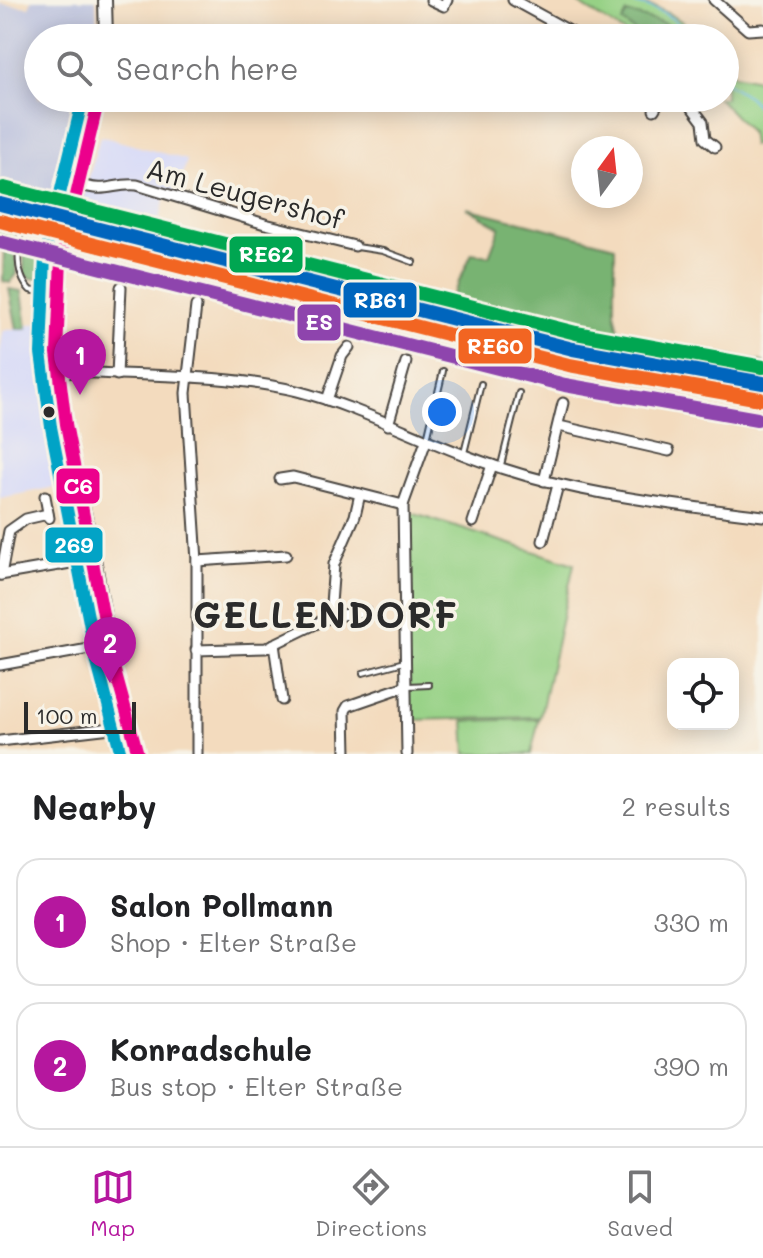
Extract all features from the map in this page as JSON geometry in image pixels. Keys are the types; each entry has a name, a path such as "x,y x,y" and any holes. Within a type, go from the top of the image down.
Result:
{"main road":[{"path":"105,0 106,24"},
{"path":"96,112 62,248 57,295 60,374 111,645 128,726 138,754"}],"street":[{"path":"431,0 444,6 447,0"},
{"path":"513,0 557,24"},
{"path":"714,0 748,30 763,29"},
{"path":"696,112 703,122 705,139 715,147"},
{"name":"Am Leugershof","path":"78,184 109,190 126,184 137,185 265,224 355,246"},
{"path":"117,375 121,287"},
{"path":"196,306 188,379 188,426 197,561 197,754"},
{"path":"327,400 342,356 349,347"},
{"path":"388,425 406,362"},
{"path":"60,374 268,386 327,400 464,455 592,494 763,516"},
{"path":"544,481 563,403"},
{"path":"559,426 669,451"},
{"path":"407,754 403,505 426,441"},
{"path":"473,522 496,466"},
{"path":"280,479 293,477 403,505"},
{"path":"543,541 558,485"},
{"path":"330,617 334,564 355,516 360,494"},
{"path":"45,496 48,516 26,519 9,531 1,575 94,559"},
{"path":"54,533 60,565"},
{"path":"197,561 286,555"},
{"path":"196,650 245,651 274,644 330,617 365,611"},
{"path":"274,644 282,700"},
{"path":"0,665 111,645"},
{"path":"346,754 345,711 348,706 406,686"},
{"path":"0,741 128,726"}],"lane":[{"path":"0,187 30,195 23,221 21,278 30,290 57,295"},
{"path":"355,246 378,249 413,262"},
{"path":"426,441 443,371"},
{"path":"464,455 481,384"},
{"path":"496,466 519,393"},
{"path":"363,673 406,662"},
{"path":"406,686 429,685"}],"shaded area":[{"path":"32,0 96,0 97,24 24,24 24,112 85,112 62,199 0,182 0,4 29,7"},
{"path":"100,136 187,160 177,195 165,198 156,232 79,213"},
{"path":"48,321 55,405 70,484 0,498 0,353 3,331"}],"green space":[{"path":"573,0 644,5 659,9 685,24 611,24"},
{"path":"627,13 666,24 625,24 622,22"},
{"path":"739,76 763,81 763,143 752,145 750,132 731,112 739,112"},
{"path":"36,196 64,203 61,216 31,207"},
{"path":"467,208 615,246 615,312 619,331 678,348 763,362 763,371 678,359 449,303 472,253 489,256 500,227"},
{"path":"0,213 19,218 14,242 0,238"},
{"path":"28,220 57,228 56,234 26,231"},
{"path":"26,231 56,234 49,271 42,279 29,278 24,273 24,255 38,255 44,237 26,234"},
{"path":"14,242 17,274 10,283 3,281 4,246"},
{"path":"9,289 22,291 27,328 17,329"},
{"path":"405,511 574,564 540,717 408,720"},
{"path":"539,719 531,754 466,754 464,721"}],"waterway":[{"path":"622,0 651,8 678,24"},
{"path":"739,91 763,112"}],"transit line":[{"name":"269","path":"80,112 45,256 41,353 51,427 97,663 121,754"},
{"name":"C6","path":"96,112 61,259 57,353 66,424 112,660 138,754"},
{"name":"RE62","path":"4,188 576,333 763,367"},
{"name":"RB61","path":"0,204 573,349 763,383"},
{"name":"RE60","path":"0,221 569,365 760,399"},
{"name":"ES","path":"0,242 565,385 757,419"}],"place":[{"name":"Salon Pollmann","path":"80,395"},
{"name":"Konradschule","path":"110,683"}],"district":[{"name":"GELLENDORF","path":"326,615"}]}
